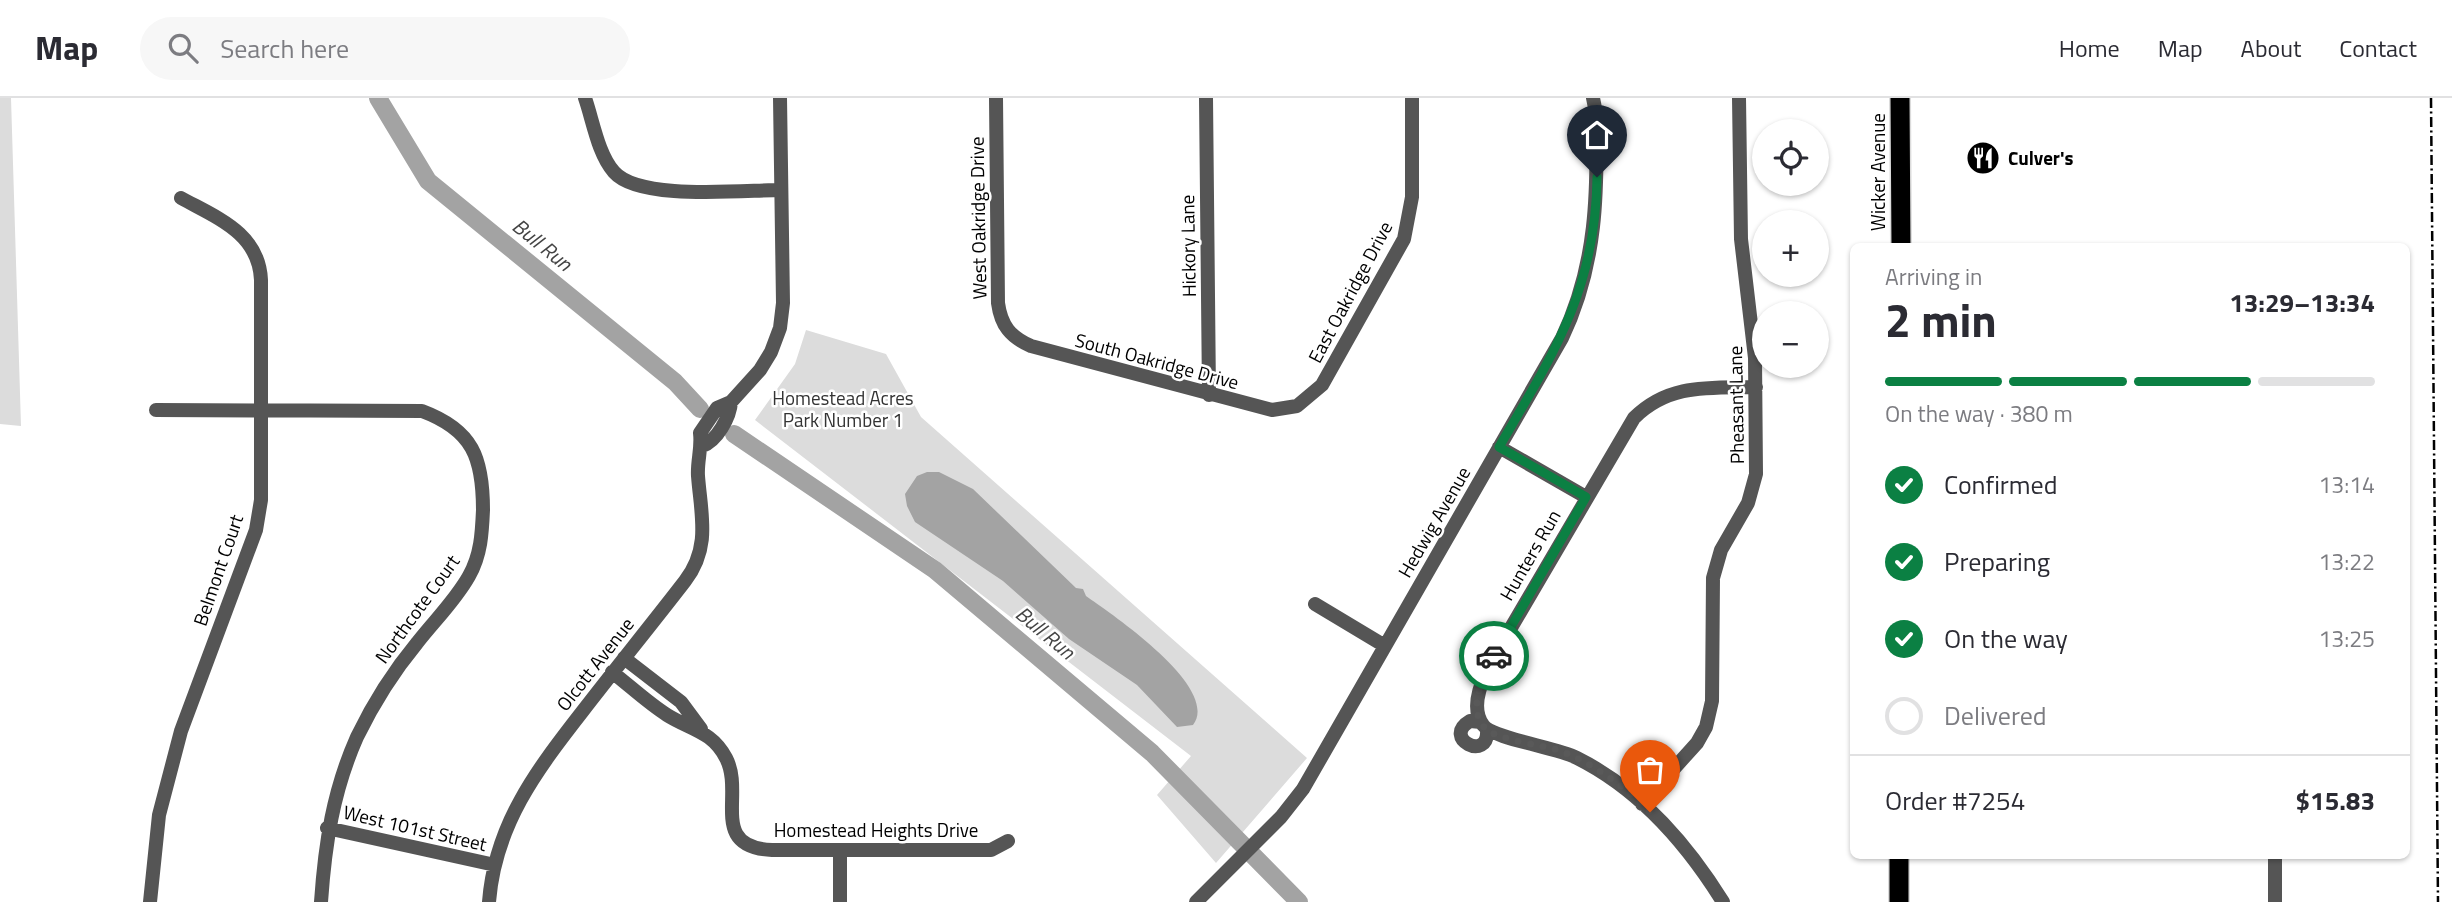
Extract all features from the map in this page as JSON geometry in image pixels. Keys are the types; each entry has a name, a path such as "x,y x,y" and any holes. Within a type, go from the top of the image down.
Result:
{"highway":[{"name":"Wicker Avenue","path":"1900,98 1901,243"},
{"path":"1899,859 1899,902"}],"street":[{"path":"584,98 609,165 628,183 653,190 781,190"},
{"name":"Olcott Avenue","path":"489,902 495,865 507,826 522,794 612,672 685,581 697,561 705,527 698,467 702,446 700,433 716,408 731,401 766,362 780,328 783,303 780,98"},
{"name":"West Oakridge Drive","path":"996,98 999,303 1001,319 1010,334"},
{"name":"Hickory Lane","path":"1206,98 1209,395"},
{"name":"East Oakridge Drive","path":"1297,406 1322,385 1404,239 1412,197 1412,98"},
{"name":"Hedwig Avenue","path":"1593,98 1597,113"},
{"name":"Hedwig Avenue","path":"1196,902 1242,858 1303,789 1562,338 1582,289 1596,215 1597,113 1601,98"},
{"name":"Pheasant Lane","path":"1642,804 1697,743 1709,718 1712,692 1713,578 1721,550 1748,503 1755,483 1754,336 1741,239 1739,98"},
{"name":"Belmont Court","path":"150,902 159,815 181,731 256,530 261,500 261,280 257,255 238,231 181,198"},
{"name":"South Oakridge Drive","path":"1010,334 1031,346 1262,410 1297,406"},
{"name":"Hunters Run","path":"1642,804 1614,781 1577,758 1541,744 1494,734 1484,726 1477,706 1489,666 1627,426 1650,403 1688,389 1756,387"},
{"name":"Northcote Court","path":"156,410 422,411 457,429 475,452 481,475 482,526 477,560 450,604 408,654 373,706 345,768 327,828 321,902"},
{"path":"1499,447 1586,497"},
{"path":"1315,604 1385,646"},
{"name":"Homestead Heights Drive","path":"624,658 681,702 728,761 732,776 732,821 743,842 764,849 991,850 1008,841"},
{"name":"Homestead Heights Drive","path":"612,672 668,716 701,730"},
{"path":"1642,804 1696,860 1723,902"},
{"name":"West 101st Street","path":"327,828 495,865"},
{"path":"840,850 840,902"},
{"path":"2275,859 2275,902"}],"green space":[{"path":"0,98 11,98 21,426 0,424"},
{"name":"Homestead Acres Park Number 1","path":"806,330 886,354 921,417 1307,758 1216,863 1157,795 1191,756 755,420 795,364"}],"shaded area":[{"path":"927,472 939,472 973,489 1076,588 1083,589 1086,596 1160,654 1179,673 1192,692 1198,710 1193,725 1177,727 1137,685 1069,639 1003,581 915,522 907,506 905,494 917,476"}],"waterway":[{"name":"Bull Run","path":"378,98 428,181 675,382 700,409"},
{"name":"Bull Run","path":"734,434 935,570 1152,753 1299,902"}],"railway":[{"path":"2431,98 2438,902"}],"way so far":[{"path":"1494,656 1481,685 1477,706 1484,727 1494,734 1541,744 1577,758 1625,789 1650,812"}],"place":[{"name":"Culver's","path":"1983,158"}],"route":[{"path":"1494,656 1586,497 1499,447 1562,338 1578,301 1593,240 1597,177"}]}
